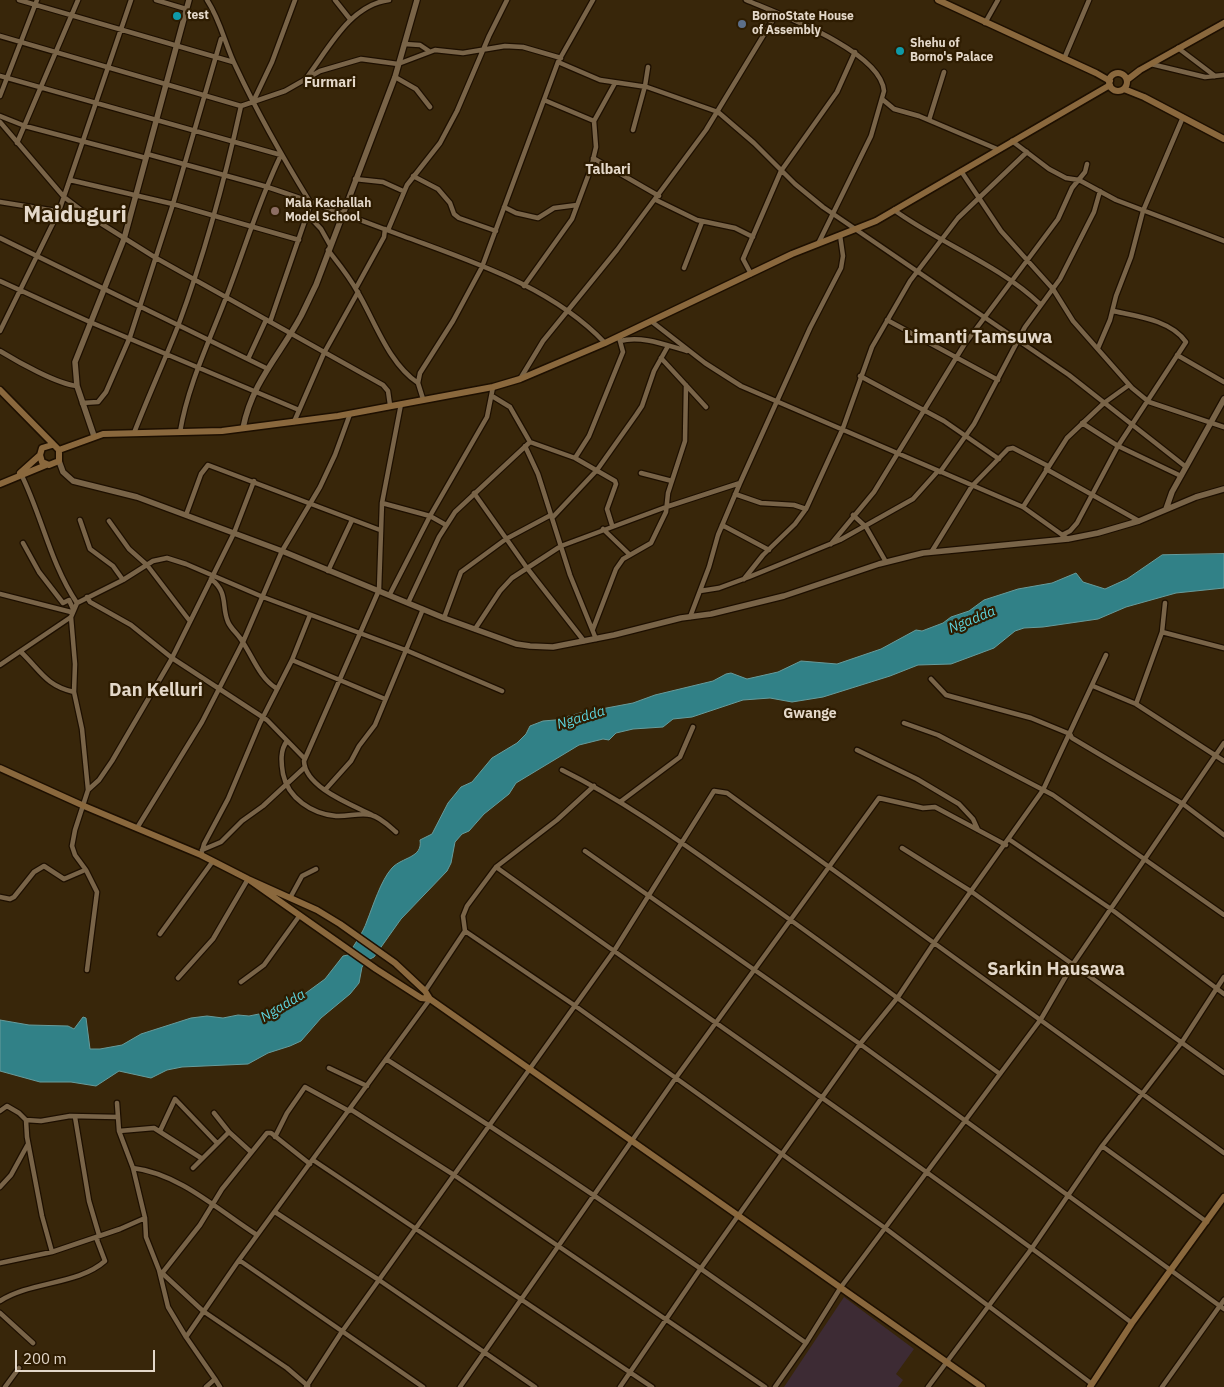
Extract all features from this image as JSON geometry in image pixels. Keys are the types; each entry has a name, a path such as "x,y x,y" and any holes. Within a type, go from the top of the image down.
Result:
{"main road":[{"path":"938,0 1096,73 1112,85 1144,97 1224,139"},
{"path":"1124,89 1127,81 1140,70 1224,22"},
{"path":"1096,73 1122,74 1140,70"},
{"path":"1112,85 1114,74"},
{"path":"1122,74 1144,97"},
{"path":"59,450 103,434 180,432 243,428 294,422 350,414 493,387 520,379 605,343 619,339 651,321 819,242 857,229 894,210 997,149 1112,85"},
{"path":"0,390 41,430 52,445 59,450 60,456 53,465 46,465 0,484"},
{"path":"19,475 40,455 42,448 52,445"},
{"path":"40,455 46,465"},
{"path":"0,768 84,806 202,852 213,861 340,924 384,955 425,991 430,999 528,1070 982,1387"},
{"path":"248,879 376,969 421,998 430,999"},
{"path":"1091,1386 1132,1323 1224,1197"}],"street":[{"path":"19,0 36,2 72,15 233,62"},
{"path":"17,143 78,0"},
{"path":"0,331 59,211 131,0"},
{"path":"156,0 186,9"},
{"path":"94,436 77,386 75,362 124,240 189,0"},
{"path":"207,0 225,35 233,62 253,102 281,155 310,202 268,321 248,359"},
{"path":"253,102 272,62 295,0"},
{"path":"335,0 350,18"},
{"path":"305,80 350,18 373,4 389,0"},
{"path":"243,428 248,406 255,391 300,317 316,284 395,76 417,0"},
{"path":"294,422 324,353 384,237 404,191 413,176 440,143 454,118 507,0"},
{"path":"418,383 423,366 453,321 482,267 559,60 593,0"},
{"path":"746,0 856,52 868,63 884,84 882,99 871,136 819,242"},
{"path":"985,23 998,0"},
{"path":"1064,59 1089,0"},
{"path":"0,96 36,2"},
{"path":"520,379 531,358 658,198 718,112 777,13"},
{"path":"0,36 109,66 241,106 285,91 320,71 361,59 398,64 430,52 463,54 482,52 505,46 523,47 559,60 600,80 646,86 718,112 754,143 781,171 833,215 857,229 1069,375 1186,467"},
{"path":"82,404 98,402 106,392 130,337 173,204 221,39"},
{"path":"404,44 420,45 430,52"},
{"path":"1178,48 1215,76"},
{"path":"751,274 743,259 781,171 837,92 856,52"},
{"path":"1151,64 1205,78 1224,75"},
{"path":"633,130 646,86 648,67"},
{"path":"929,120 944,72"},
{"path":"0,76 281,155"},
{"path":"395,76 416,89 430,107"},
{"path":"524,286 565,230 577,205 596,147 594,121 615,83"},
{"path":"882,99 894,109 929,120 997,149"},
{"path":"544,100 594,121"},
{"path":"134,433 167,354 194,279 233,142 241,106"},
{"path":"0,116 25,126 81,142 184,164 265,187 387,230 482,267 524,286 568,310 586,323 605,343"},
{"path":"1098,348 1136,244 1143,211 1184,117"},
{"path":"0,122 64,197 89,216 124,240 227,297 288,334 383,385 388,391 390,405"},
{"path":"1012,141 1049,169 1066,178 1078,180 1143,211 1224,241"},
{"path":"744,579 769,550 788,532 806,509 843,428 860,376 872,347 918,272 958,218 1027,152"},
{"path":"180,432 198,367 227,297 265,187 281,155"},
{"path":"593,158 626,175 658,198 702,222 735,228 753,237"},
{"path":"832,544 874,492 956,358 1058,219 1072,188 1087,164"},
{"path":"961,171 1001,231 1053,289 1074,321 1129,385 1149,402 1174,412 1224,427"},
{"path":"413,176 438,189 450,203 454,214 459,218 496,230"},
{"path":"355,179 383,182 404,191"},
{"path":"70,180 213,214 298,240"},
{"path":"700,591 719,588 832,544 866,527 913,499 939,471 967,435 1018,340 1040,304 1053,289 1078,246 1094,212 1100,191"},
{"path":"0,202 89,216"},
{"path":"504,207 516,213 538,218 554,208 577,205"},
{"path":"894,210 1012,281 1040,304"},
{"path":"307,214 321,229 329,247 357,290 386,346 404,371 418,383 423,399"},
{"path":"684,268 702,222"},
{"path":"690,617 722,525 735,494 841,268 843,256 840,235"},
{"path":"0,238 104,287 268,369"},
{"path":"0,280 90,322 130,337 299,410"},
{"path":"1062,534 1070,531 1077,522 1118,446 1149,402 1186,342 1150,320 1112,311"},
{"path":"887,320 998,380"},
{"path":"651,321 741,386 843,428 1023,507 1068,539"},
{"path":"575,458 589,436 623,352 619,339 631,338 692,352"},
{"path":"444,618 461,572 506,539 552,517 597,470 642,406 654,371 668,346"},
{"path":"0,351 52,378 77,386"},
{"path":"1177,355 1224,382"},
{"path":"661,358 706,407"},
{"path":"860,376 925,409 967,435 999,459"},
{"path":"593,628 616,569 623,559 651,543 662,521 684,440 686,384"},
{"path":"1023,507 1067,438 1104,404 1129,385"},
{"path":"390,594 430,516 487,417 493,387"},
{"path":"492,396 510,407 530,442 575,458 612,479 616,484 607,510 612,526"},
{"path":"1166,509 1172,492 1224,399"},
{"path":"396,832 372,815 325,790 304,768 304,758 379,590 382,503 401,403"},
{"path":"137,828 197,730 243,642 282,551 335,455 350,414"},
{"path":"1082,423 1118,446 1182,476"},
{"path":"408,603 446,525 474,493 530,442"},
{"path":"525,446 532,458 575,588 596,639"},
{"path":"932,551 972,486 1008,449 1013,448 1139,521"},
{"path":"58,461 63,472 73,481 137,497 282,551 328,571 390,594 444,618 516,644 530,646 553,646 596,639 802,592 886,562 932,551 1068,539 1139,521 1166,509 1224,489"},
{"path":"186,515 201,474 208,465 380,530"},
{"path":"641,473 672,481"},
{"path":"19,475 35,502 48,545 64,583 77,603"},
{"path":"88,790 99,780 112,760 172,658 189,620 234,533 254,481"},
{"path":"475,629 500,591 512,578 561,546 666,506 740,483"},
{"path":"474,493 527,568 584,641"},
{"path":"735,494 761,503 794,505 806,509"},
{"path":"382,503 430,516 446,525"},
{"path":"853,516 866,527 886,562"},
{"path":"80,520 90,549 113,566 123,580"},
{"path":"328,571 352,520"},
{"path":"109,521 128,549 147,565 172,601 189,620"},
{"path":"722,525 769,550"},
{"path":"603,529 630,555"},
{"path":"23,544 39,572 62,603 69,600 72,613 75,664 74,692 82,729 88,790 72,839 72,846 75,855 86,870 97,892 87,970"},
{"path":"0,665 21,652 72,613 77,603 123,580 147,565 167,558 211,577 408,651 502,691"},
{"path":"211,577 225,599 229,624 243,642 266,680 276,688"},
{"path":"0,595 72,613"},
{"path":"87,597 90,602 101,610 130,624 172,658 218,690 263,717 276,727 304,758"},
{"path":"1136,704 1162,632 1165,603"},
{"path":"325,790 351,761 359,746 372,731 408,651 423,609"},
{"path":"202,852 276,688 292,660 310,615"},
{"path":"1162,632 1224,648"},
{"path":"21,652 41,676 58,687 74,692"},
{"path":"620,1387 701,1268 822,1097 860,1044 898,997 934,943 1010,840 1044,790 1106,655"},
{"path":"292,660 385,699"},
{"path":"931,679 946,695 1038,721 1070,734 1072,738 1184,804 1224,835"},
{"path":"1093,686 1136,704 1224,761"},
{"path":"904,723 938,735 1044,790 1224,915"},
{"path":"620,802 680,757 693,727"},
{"path":"287,741 282,756 286,784 299,801 322,813 335,816 372,815"},
{"path":"774,1387 806,1343 841,1287 1041,1019 1073,964 1224,744"},
{"path":"857,750 916,779 959,804 982,833"},
{"path":"202,852 221,842 242,821 263,806 304,768"},
{"path":"562,770 594,786 683,844 898,997 1000,1074"},
{"path":"425,991 465,931 463,916 467,906 496,867 557,820 594,786"},
{"path":"161,1271 203,1311 287,1368 308,1387 341,1333 614,951 683,844 714,791 727,793 1144,1093 1224,1153"},
{"path":"460,1387 716,1021 878,798 923,808 935,807 1006,845"},
{"path":"1010,840 1111,910 1224,994"},
{"path":"902,848 972,892 1224,1073"},
{"path":"585,851 860,1044 1222,1307"},
{"path":"160,934 213,861"},
{"path":"0,897 10,899 14,897 34,872 44,866 64,879 86,870"},
{"path":"496,867 716,1021 1032,1248 1132,1323"},
{"path":"290,898 302,876 316,869"},
{"path":"178,978 213,939 248,879"},
{"path":"241,982 264,965 300,915"},
{"path":"465,931 574,1005 885,1228 1091,1386"},
{"path":"928,1387 1032,1248 1102,1146 1182,1042 1215,988 1224,977"},
{"path":"186,1337 257,1235 430,999"},
{"path":"386,1059 490,1126 701,1268 806,1343"},
{"path":"328,1068 367,1086"},
{"path":"275,1137 287,1113 305,1087 350,1110 454,1175 558,1248 765,1387"},
{"path":"160,1131 175,1098 217,1143"},
{"path":"117,1103 119,1131 133,1168 146,1218 146,1237 161,1271 168,1307 220,1387"},
{"path":"0,1111 7,1106 19,1112 26,1120 28,1144 42,1216 52,1252"},
{"path":"214,1113 229,1132 251,1152"},
{"path":"0,1301 23,1289 73,1276 105,1260 97,1240 99,1235 89,1200 75,1117"},
{"path":"26,1120 118,1117"},
{"path":"119,1131 154,1128 201,1158"},
{"path":"193,1168 229,1132"},
{"path":"161,1271 200,1225 212,1204 251,1152 268,1133 417,1228 652,1387"},
{"path":"0,1187 11,1175 28,1144"},
{"path":"1102,1146 1207,1222"},
{"path":"133,1168 171,1179 257,1235"},
{"path":"275,1212 379,1280 484,1354 535,1387"},
{"path":"0,1263 52,1252 120,1229 146,1218"},
{"path":"239,1260 341,1333 422,1387"},
{"path":"1162,1387 1222,1307 1224,1300"},
{"path":"0,1313 33,1343"},
{"path":"5,1387 19,1368"},
{"path":"206,1387 215,1379"}],"shaded area":[{"path":"844,1297 914,1349 896,1374 903,1380 898,1387 784,1387"}],"water":[{"name":"Ngadda","path":"1224,554 1224,588 1176,593 1126,607 1098,619 1024,628 1015,631 994,648 951,664 918,665 823,697 792,702 770,698 743,700 692,717 673,719 663,727 633,729 616,733 609,740 603,739 579,745 516,783 509,794 484,814 469,831 462,834 455,842 451,863 447,871 401,919 374,957 368,960 362,967 359,983 350,994 321,1018 301,1041 268,1053 248,1064 182,1067 167,1070 151,1078 119,1071 96,1086 71,1082 40,1082 0,1071 0,1020 29,1025 68,1026 74,1029 83,1017 86,1018 90,1049 100,1049 122,1045 141,1034 191,1018 249,1016 284,1009 325,979 343,956 348,955 363,930 388,873 396,864 415,854 420,846 420,840 432,834 448,803 461,787 472,782 492,758 517,743 526,734 530,726 543,721 633,703 655,695 713,681 726,674 731,673 747,679 778,672 801,661 837,664 881,649 916,630 922,631 943,623 951,617 969,611 984,600 1018,589 1052,583 1076,573 1083,582 1105,589 1127,579 1162,555"}],"place":[{"name":"test","path":"177,16"},
{"name":"BornoState House of Assembly","path":"742,24"},
{"name":"Shehu of Borno's Palace","path":"900,51"},
{"name":"Mala Kachallah Model School","path":"275,211"}],"district":[{"name":"Furmari","path":"330,83"},
{"name":"Talbari","path":"608,170"},
{"name":"Maiduguri","path":"75,216"},
{"name":"Limanti Tamsuwa","path":"978,338"},
{"name":"Dan Kelluri","path":"156,691"},
{"name":"Gwange","path":"810,714"},
{"name":"Sarkin Hausawa","path":"1056,970"}]}
